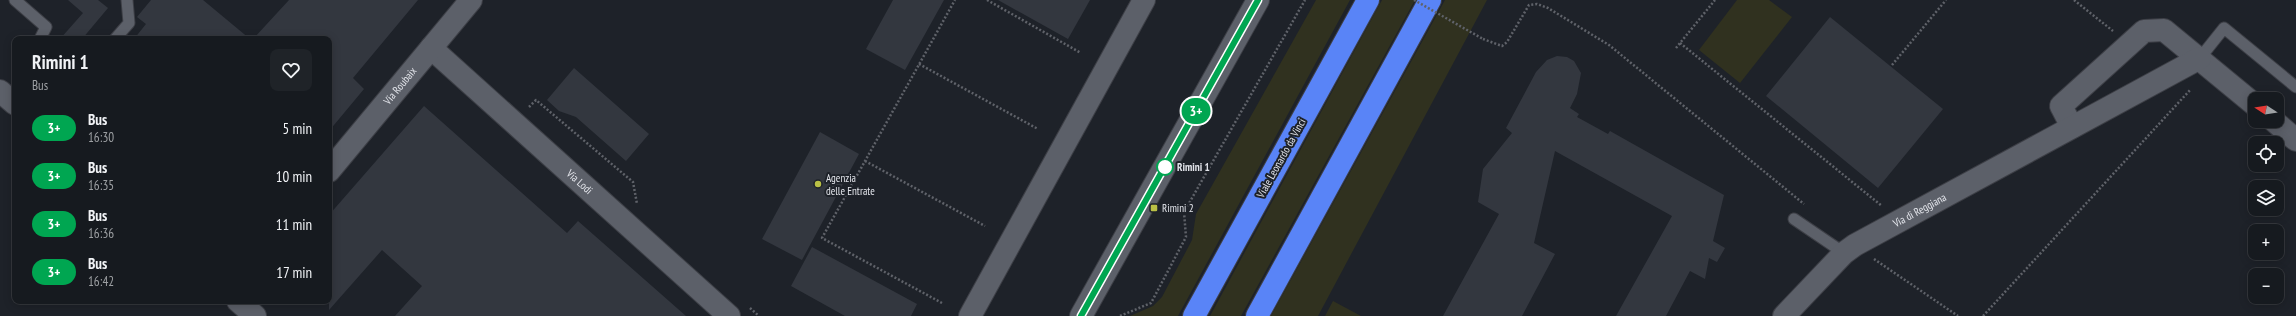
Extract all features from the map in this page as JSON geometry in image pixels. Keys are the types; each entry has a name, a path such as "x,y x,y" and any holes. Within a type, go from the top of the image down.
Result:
{"highway":[{"name":"Viale Leonardo da Vinci","path":"1194,316 1368,0"},
{"path":"1257,316 1430,0"}],"street":[{"name":"Via Roubaix","path":"332,167 471,0"},
{"path":"970,316 1144,0"},
{"path":"1081,316 1258,0"},
{"path":"2072,127 2061,106 2144,31 2164,30 2200,58 2248,99"},
{"name":"Via Lodi","path":"431,48 729,316"},
{"name":"Via di Reggiana","path":"1784,316 1849,249 2200,58"},
{"path":"0,91 12,101"},
{"path":"2282,128 2296,140"},
{"path":"241,304 255,316"}],"lane":[{"path":"15,0 46,27 42,36"},
{"path":"117,36 129,22 127,0"},
{"path":"2200,58 2224,28 2296,87"},
{"path":"1794,219 1849,249"}],"path":[{"path":"942,303 822,238 955,0"},
{"path":"987,0 1081,52"},
{"path":"1120,316 1151,303 1186,237 1184,212 1305,0"},
{"path":"1414,0 1483,39 1502,46 1507,42 1529,5 1537,4 1548,8 1609,45 1806,205"},
{"path":"1676,48 1715,0"},
{"path":"1892,65 1946,0"},
{"path":"2074,0 2129,43"},
{"path":"1680,43 1901,221"},
{"path":"919,64 1038,130"},
{"path":"1983,316 2192,88"},
{"path":"523,103 529,108 536,100 633,182 638,209"},
{"path":"865,161 984,226"},
{"path":"1849,249 1958,316"},
{"path":"749,307 759,316"}],"green space":[{"path":"1316,0 1350,0 1178,316 1130,316 1153,306 1162,297 1192,240 1196,214"},
{"path":"1382,0 1415,0 1241,316 1210,316"},
{"path":"1445,0 1487,0 1318,316 1271,316"},
{"path":"1737,0 1769,0 1792,17 1740,83 1699,50"},
{"path":"1333,301 1361,316 1325,316"}],"building":[{"path":"68,0 98,0 108,8 85,36 63,36 83,13"},
{"path":"151,0 203,0 246,36 136,36 146,24 137,17"},
{"path":"289,0 418,0 353,78 364,89 332,127 332,36 256,36"},
{"path":"893,0 944,0 905,70 866,49"},
{"path":"998,0 1090,0 1068,39"},
{"path":"1830,17 1943,109 1878,188 1766,96"},
{"path":"1557,56 1567,57 1574,61 1581,73 1577,94 1570,108 1579,114 1577,117 1608,134 1610,131 1724,195 1713,241 1725,248 1717,262 1709,258 1705,279 1690,271 1666,316 1616,316 1672,216 1555,151 1534,243 1555,254 1522,316 1443,316 1499,214 1478,202 1483,169 1512,133 1506,128 1536,72 1547,60"},
{"path":"574,68 649,134 626,161 576,117 559,111 547,100"},
{"path":"424,106 567,233 578,221 686,316 395,316 422,286 382,250 329,310 329,304 332,304 332,212"},
{"path":"820,132 859,154 802,260 762,239"},
{"path":"812,247 917,304 911,316 845,316 791,286"}],"bus line":[{"name":"3+","path":"1081,316 1258,0"}],"place":[{"name":"Rimini 1","path":"1165,167"},
{"name":"Agenzia delle Entrate","path":"818,184"},
{"name":"Rimini 2","path":"1154,208"}]}
